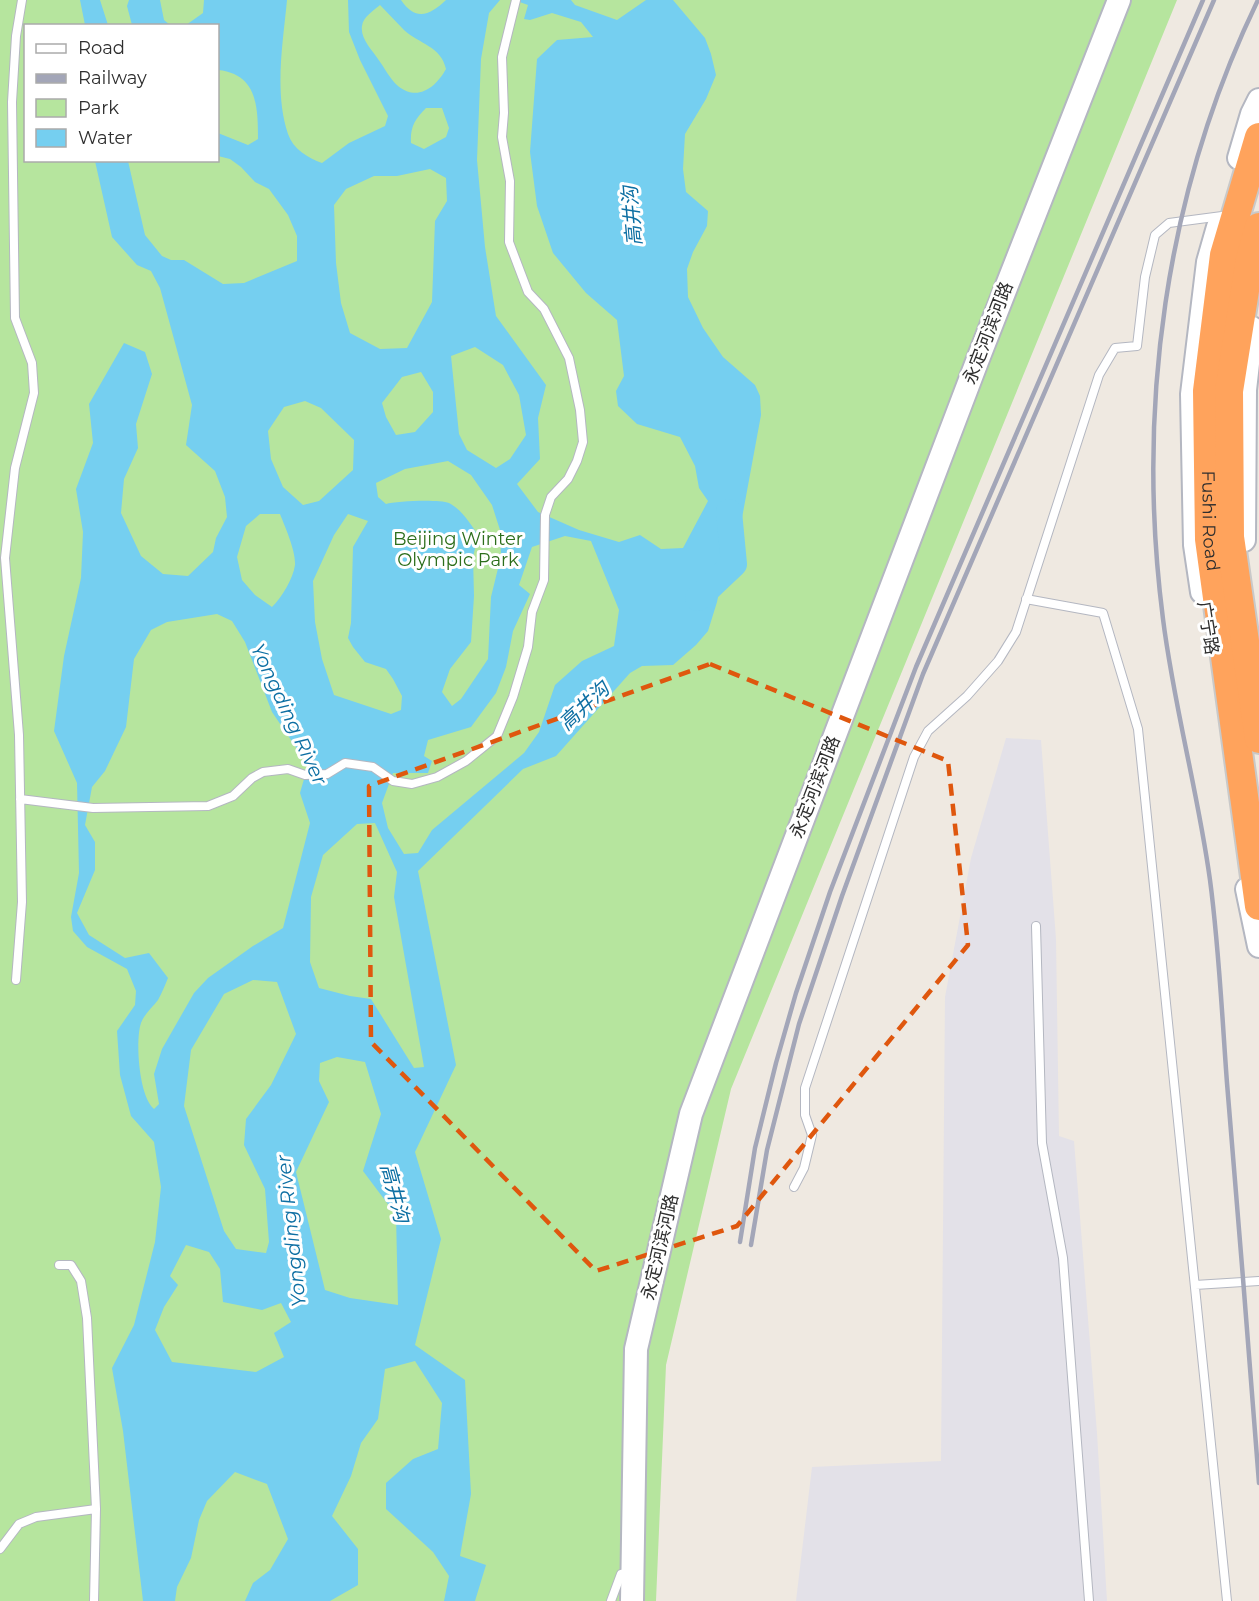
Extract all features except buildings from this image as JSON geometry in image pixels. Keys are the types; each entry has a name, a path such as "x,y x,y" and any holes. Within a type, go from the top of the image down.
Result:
{"highway":[{"name":"Fushi Road","path":"1259,137 1224,255 1207,391 1209,539 1259,906"},
{"name":"Fushi Road","path":"1259,226 1250,259 1229,391 1230,537 1259,739"}],"street":[{"name":"永定河滨河路","path":"632,1601 636,1349 691,1114 978,359 1119,0"},
{"name":"广宁路","path":"1259,100 1252,114 1208,262 1192,394 1195,545 1249,901 1259,946"},
{"path":"1259,272 1245,390 1244,537 1259,661"}],"lane":[{"path":"16,980 21,902 19,735 5,558 15,468 34,393 32,363 15,318 12,102 15,36 21,0"},
{"path":"20,799 93,808 208,806 233,796 252,778 263,772 288,769 305,775 327,774 345,763 373,767 393,781 411,784 437,777 466,762 497,736 513,697 528,647 532,612 544,580 545,514 551,497 567,479 584,442 569,358 544,309 528,292 509,242 510,181 502,137 504,112 502,57 516,2"},
{"path":"794,1187 804,1168 812,1135 804,1115 806,1088 914,757 928,731 967,696 998,661 1016,632 1099,375 1115,348 1137,346 1145,277 1155,235 1169,223 1222,216"},
{"path":"1026,599 1103,614 1138,729 1227,1601"},
{"path":"1036,926 1042,1143 1063,1258 1089,1601"},
{"path":"59,1265 71,1265 81,1281 87,1318 96,1509 94,1601"},
{"path":"1195,1285 1259,1281"},
{"path":"0,1549 19,1524 27,1520 96,1509"},
{"path":"611,1601 621,1574 632,1571"}],"highlighted area":[{"path":"710,664 948,761 968,945 737,1226 596,1271 371,1042 369,786"}],"shaded area":[{"path":"1006,738 1041,740 1056,939 1059,1136 1074,1141 1097,1433 1107,1601 796,1601 812,1467 941,1461 945,997 971,858"}],"green space":[{"name":"Beijing Winter Olympic Park","path":"0,0 1177,0 731,1089 666,1365 656,1601 0,1601"}],"water":[{"path":"80,0 100,0 108,24 85,24"},
{"path":"129,0 160,0 164,20 169,24 132,24 127,6"},
{"name":"Yongding River","path":"204,0 287,0 280,84 284,118 293,144 306,156 322,163 349,143 385,126 388,116 360,60 349,32 348,0 401,0 412,11 423,14 446,0 500,0 489,13 481,59 477,160 485,247 496,316 546,385 538,418 540,459 517,484 538,512 579,530 619,542 640,535 661,549 683,548 708,501 699,488 695,466 680,437 637,424 618,406 616,391 624,376 617,320 586,293 553,253 537,206 530,152 537,59 557,40 593,37 581,22 552,13 530,20 524,19 528,5 514,0 571,0 575,5 617,20 646,0 673,0 705,38 716,75 706,99 685,134 683,169 686,192 708,211 707,226 687,269 688,297 703,328 723,357 755,385 760,396 761,415 742,518 725,564 708,631 673,665 642,666 630,673 556,756 523,769 418,871 456,1065 415,1152 441,1239 415,1345 465,1380 471,1494 460,1556 486,1565 475,1601 444,1601 449,1576 433,1552 386,1509 386,1483 413,1459 438,1449 442,1403 415,1361 385,1369 378,1419 361,1443 351,1476 332,1516 358,1549 358,1585 330,1601 245,1601 253,1583 270,1570 288,1539 267,1484 235,1472 207,1501 199,1520 191,1558 177,1587 175,1601 143,1601 123,1431 112,1368 134,1325 155,1242 161,1187 154,1142 131,1116 120,1075 117,1031 135,1005 136,991 127,969 87,947 73,931 71,917 79,873 77,783 54,731 64,656 81,578 83,532 76,489 93,443 89,404 124,343 145,352 152,374 136,424 138,448 124,479 121,513 141,556 163,574 188,576 213,552 216,538 227,517 225,497 215,471 186,445 192,405 160,288 151,271 137,265 112,237 95,162 128,162 145,235 162,256 171,260 184,260 223,284 244,283 297,261 297,236 288,215 269,189 255,182 230,159 219,156 219,133 248,145 258,139 256,104 253,94 241,78 219,70 219,24 187,24 203,13","holes":["380,5 404,30 429,46 443,61 446,69 432,87 413,93 405,91 392,80 367,44 362,30 363,23 366,17","426,108 442,108 449,128 446,137 424,149 411,143 411,132 416,120","430,169 446,178 447,201 435,221 432,302 407,348 380,349 350,333 341,303 336,263 334,205 346,189 374,176 397,176","475,347 503,365 519,395 526,435 510,459 496,468 467,450 459,434 451,356","421,372 433,392 433,412 415,432 396,435 386,417 382,403 402,377","305,401 321,408 354,440 353,470 319,501 303,505 283,487 271,459 268,431 284,407","448,461 471,475 492,505 500,530 501,556 491,597 488,659 461,699 452,706 442,692 450,669 471,642 474,596 473,557 478,535 462,513 449,503 418,501 386,504 378,497 376,483 405,469","260,514 280,514 290,539 295,565 286,588 272,607 255,595 242,580 237,557 246,526","348,514 368,521 353,547 351,623 348,638 365,662 386,669 402,696 401,710 391,714 334,695 322,659 315,622 313,581 334,535","565,536 591,541 619,610 614,646 582,661 555,685 539,732 524,753 432,830 418,853 404,854 388,828 382,803 393,773 428,773 432,761 424,756 428,740 471,727 496,693 506,667 513,631 530,594 519,585 532,547","217,614 232,621 245,642 272,712 308,765 300,793 310,823 283,928 208,978 194,993 162,1049 154,1074 159,1104 154,1109 149,1103 142,1081 139,1031 142,1020 158,1000 168,978 149,953 125,958 89,935 77,913 95,870 95,842 85,825 92,787 105,771 126,727 134,659 151,630 167,622","375,823 397,872 394,897 424,1067 414,1068 371,999 319,988 310,962 311,897 323,855 357,824","253,980 277,982 296,1034 271,1085 246,1119 244,1145 265,1189 269,1242 266,1253 236,1249 224,1231 184,1106 191,1050 224,994","337,1057 365,1062 381,1114 363,1171 396,1215 398,1305 350,1298 325,1290 296,1172 329,1102 319,1081 320,1063","186,1245 209,1252 220,1269 223,1302 262,1310 281,1303 291,1322 274,1333 284,1357 256,1372 172,1362 155,1330 164,1307 178,1285 170,1276"]}],"waterway":[{"name":"高井沟","path":"698,598 734,564 729,512"}],"railway":[{"path":"740,1242 755,1148 776,1063 796,993 830,892 916,667 1203,0"},
{"path":"751,1245 767,1150 799,1024 842,896 923,674 1214,0"},
{"path":"1258,0 1226,73 1200,148 1180,225 1165,303 1157,381 1153,461 1156,540 1163,619 1173,685 1205,847 1216,931 1259,1483"}]}
